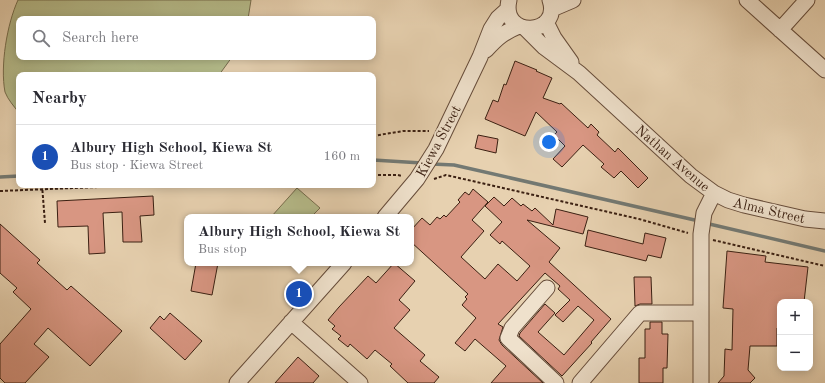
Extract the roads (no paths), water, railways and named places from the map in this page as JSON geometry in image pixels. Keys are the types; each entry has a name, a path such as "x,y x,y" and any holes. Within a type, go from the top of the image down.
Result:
{"street":[{"path":"549,10 573,0"},
{"path":"748,0 825,70"},
{"path":"780,30 807,0"},
{"name":"Kiewa Street","path":"388,214 407,192 426,176 436,149 480,57 491,29 509,5"},
{"name":"Nathan Avenue","path":"509,5 510,16 514,22 579,73 691,176 714,193 704,213 701,236 701,383"},
{"name":"Kiewa Street","path":"480,57 496,38 505,32 523,28 533,29 540,26 549,10"},
{"name":"Nathan Avenue","path":"549,10 554,38 579,73"},
{"name":"Alma Street","path":"714,193 728,200 744,205 805,219 825,221"},
{"path":"237,383 341,266"},
{"path":"547,288 512,328 508,338 556,383"},
{"path":"580,383 640,313 701,313"},
{"path":"291,322 360,383"}],"waterway":[{"path":"376,160 422,163"},
{"path":"432,164 454,165 699,221"},
{"path":"0,177 16,176"},
{"path":"705,223 825,251"}],"place":[{"name":"Albury High School, Kiewa St","path":"299,294"}]}
